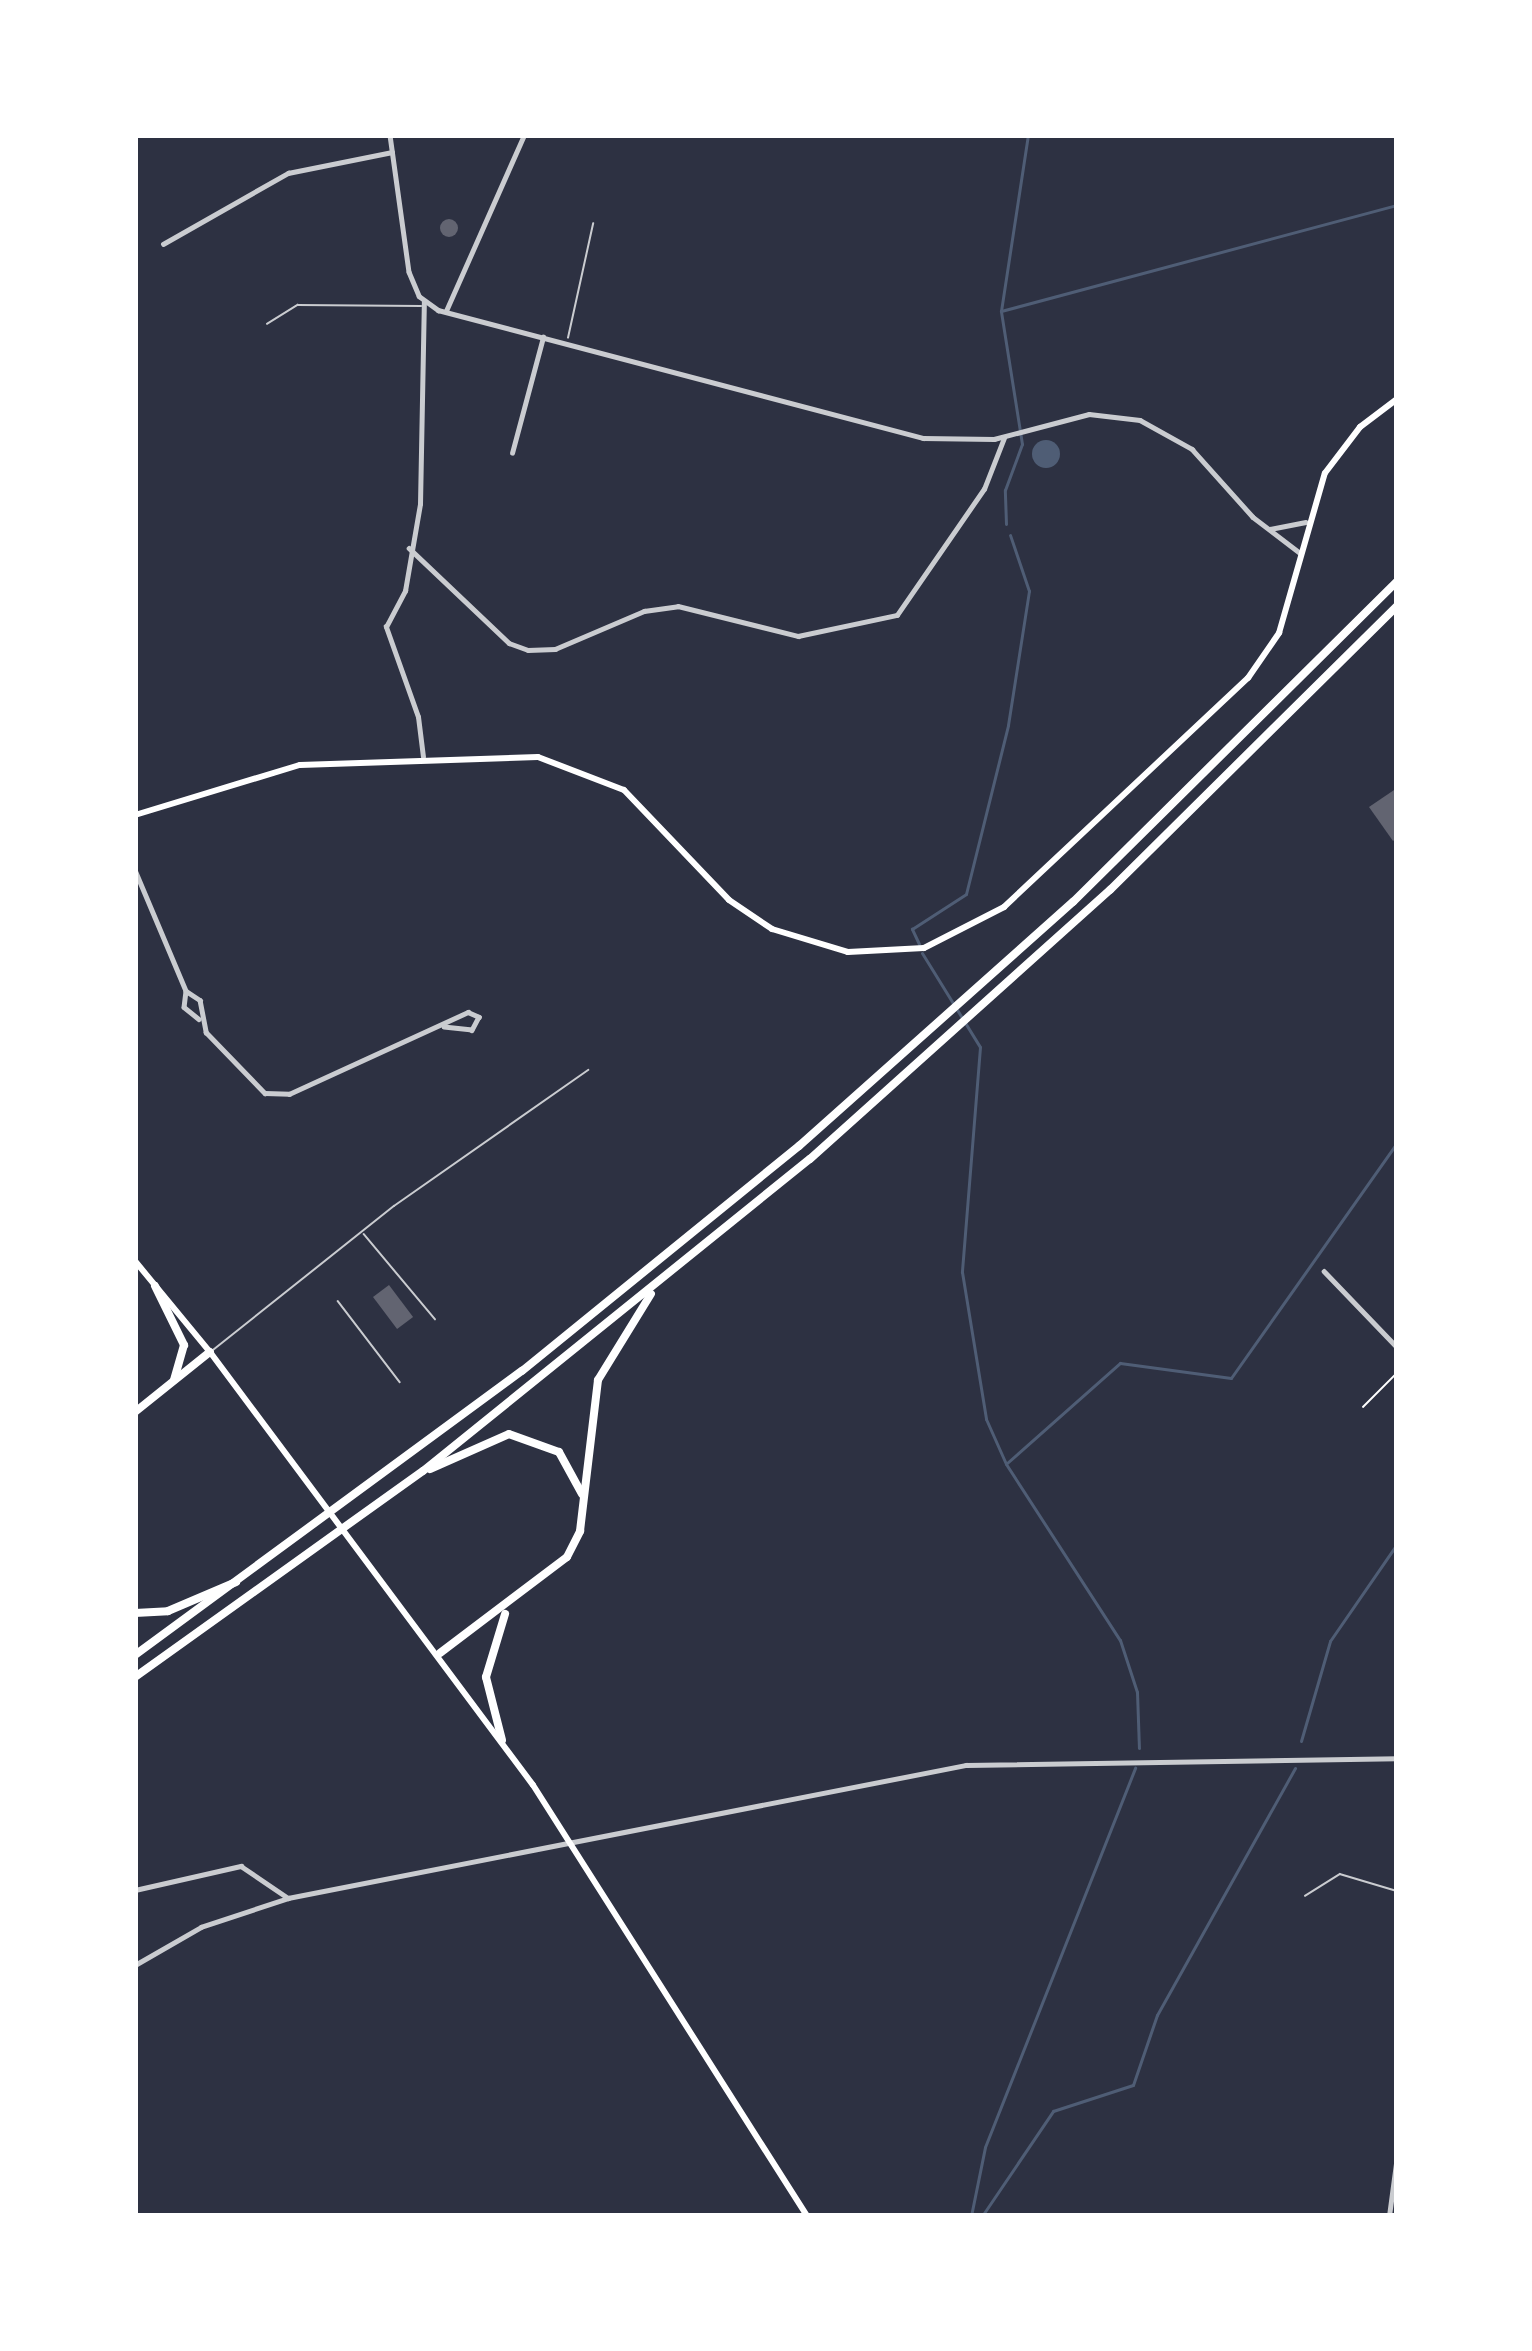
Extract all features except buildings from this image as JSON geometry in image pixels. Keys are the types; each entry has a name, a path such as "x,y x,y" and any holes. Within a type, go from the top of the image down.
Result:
{"highway":[{"path":"135,1655 243,1580 643,1276 960,1004 1397,581"},
{"path":"135,1676 423,1471 656,1287 963,1026 1397,606"},
{"path":"155,1286 184,1345 174,1380"},
{"path":"440,1653 508,1607 567,1557 584,1501 598,1380 656,1287"},
{"path":"135,1412 209,1352"},
{"path":"423,1471 509,1435 535,1439 559,1452 584,1501"},
{"path":"135,1613 168,1611 243,1580"},
{"path":"502,1741 487,1661 508,1607"}],"main road":[{"path":"135,815 283,769 522,754 590,772 636,799 729,900 772,929 831,950 924,948 1004,907 1248,679 1279,633 1305,521 1336,455 1397,399"},
{"path":"135,1262 320,1493 502,1741 582,1858 807,2216"}],"street":[{"path":"390,135 404,251 423,304 421,499 405,591 386,630 418,717 423,757"},
{"path":"445,313 524,135"},
{"path":"163,244 288,173 392,152"},
{"path":"423,304 913,436 1004,437 1100,414 1156,425 1192,449 1299,552"},
{"path":"512,453 543,337"},
{"path":"410,548 509,643 528,650 555,649 662,607 713,610 788,636 816,633 897,615 984,489 1004,437"},
{"path":"1270,529 1305,521"},
{"path":"135,870 186,992 184,1007 259,1088 282,1097 444,1028 468,1012 479,1017 472,1030 444,1028"},
{"path":"186,992 200,1000 200,1019"},
{"path":"1324,1271 1397,1347"},
{"path":"135,1965 201,1927 289,1898 966,1765 1305,1764 1397,1758"},
{"path":"135,1890 242,1866 289,1898"},
{"path":"1389,2216 1397,2156"}],"lane":[{"path":"568,342 593,224"},
{"path":"267,324 298,305 423,304"},
{"path":"209,1352 361,1232 588,1070"},
{"path":"361,1232 435,1319"},
{"path":"338,1301 400,1382"},
{"path":"1305,1896 1340,1874 1397,1891"}],"path":[{"path":"1363,1407 1397,1373"}],"water":[{"path":"1046,440 1056,444 1060,454 1056,464 1046,468 1036,464 1032,454 1036,444"}],"waterway":[{"path":"1006,524 1005,490 1022,444 1001,311 1028,135"},
{"path":"1001,311 1397,205"},
{"path":"919,944 912,929 966,894 1008,725 1029,591 1010,535"},
{"path":"922,953 980,1047 962,1272 986,1419 1006,1464 1120,1640 1137,1692 1139,1748"},
{"path":"1007,1463 1120,1363 1231,1378 1397,1143"},
{"path":"1301,1741 1330,1641 1397,1544"},
{"path":"971,2216 985,2147 1135,1768"},
{"path":"982,2216 1053,2111 1133,2085 1157,2015 1295,1768"}]}
